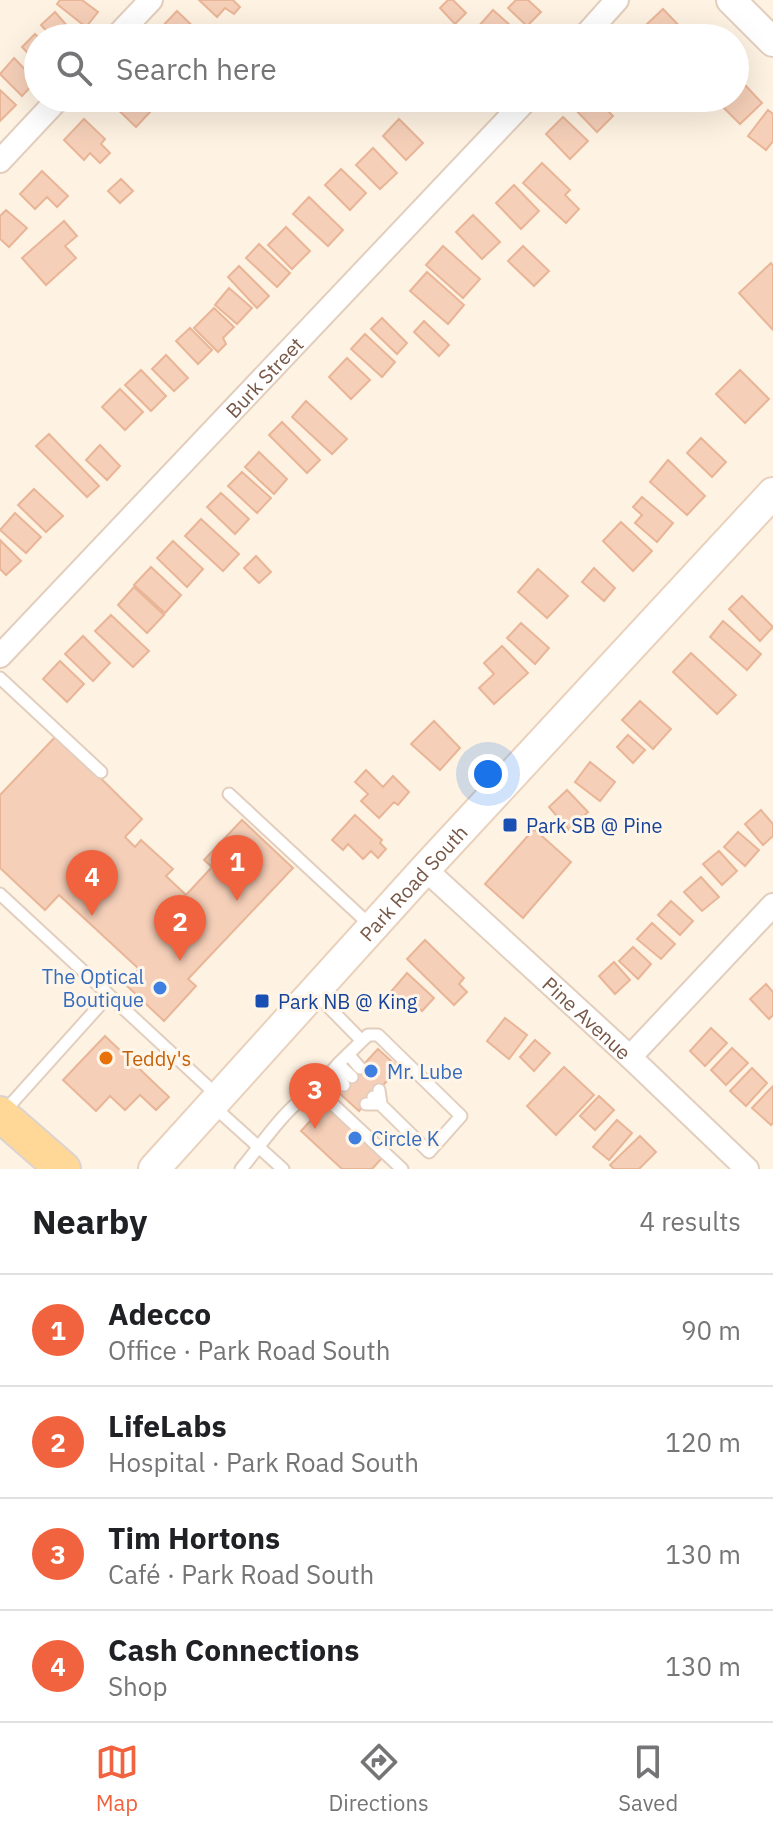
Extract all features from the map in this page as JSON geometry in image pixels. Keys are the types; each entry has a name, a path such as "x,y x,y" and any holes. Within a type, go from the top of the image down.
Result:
{"main road":[{"name":"Park Road South","path":"154,1169 425,869 773,493"},
{"path":"0,1115 63,1169"}],"street":[{"path":"128,24 151,0"},
{"path":"596,24 617,0"},
{"path":"731,0 773,42"},
{"path":"0,161 46,112"},
{"name":"Burk Street","path":"0,656 515,112"},
{"name":"Pine Avenue","path":"425,869 747,1169"},
{"path":"630,1057 773,905"}],"lane":[{"path":"0,678 101,772"},
{"path":"229,794 373,928"},
{"path":"0,894 109,995 283,1169"},
{"path":"315,992 361,1040"},
{"path":"0,1115 109,995"},
{"path":"348,1054 352,1077 338,1064 361,1040 368,1035 378,1035 461,1116 429,1152 375,1099"},
{"path":"241,1169 260,1148 269,1132 305,1098 324,1096 402,1169"}],"building":[{"path":"60,0 82,0 98,12 88,24 82,24 57,4"},
{"path":"199,0 233,0 240,7 234,14 225,8 217,17"},
{"path":"448,0 453,0 466,13 455,24 440,8"},
{"path":"516,0 528,0 541,12 529,24 525,24 508,8"},
{"path":"663,9 677,24 647,24"},
{"path":"493,10 509,24 481,24"},
{"path":"177,11 191,24 165,24"},
{"path":"55,12 66,24 42,24"},
{"path":"14,58 24,68 24,94 22,96 0,74"},
{"path":"749,89 762,103 740,124 728,112 749,112"},
{"path":"0,90 16,105 0,121"},
{"path":"768,110 773,114 773,141 766,150 748,136"},
{"path":"120,112 150,112 136,127"},
{"path":"578,112 609,112 613,116 597,132"},
{"path":"563,117 588,141 570,159 546,134"},
{"path":"84,119 105,139 101,144 110,153 100,163 90,153 84,160 64,140"},
{"path":"399,119 423,143 406,160 383,136"},
{"path":"373,148 397,173 380,189 356,165"},
{"path":"542,163 570,190 565,195 579,209 566,223 523,183"},
{"path":"341,169 366,193 350,210 325,185"},
{"path":"42,171 68,196 57,207 47,197 35,209 20,194"},
{"path":"121,179 133,191 120,203 108,191"},
{"path":"514,185 539,211 521,229 496,203"},
{"path":"309,197 343,230 328,246 293,214"},
{"path":"6,210 27,228 9,247 0,239 0,216"},
{"path":"473,215 500,242 482,259 456,232"},
{"path":"64,221 77,236 65,246 76,258 46,285 22,258"},
{"path":"286,227 310,251 292,269 268,245"},
{"path":"259,244 290,273 277,287 246,258"},
{"path":"443,246 480,279 463,298 426,265"},
{"path":"523,246 549,271 534,286 508,261"},
{"path":"771,263 773,266 773,330 739,293"},
{"path":"239,266 269,296 257,308 228,277"},
{"path":"427,272 464,305 448,324 410,291"},
{"path":"229,288 252,308 237,324 215,305"},
{"path":"214,308 234,327 223,338 226,344 218,352 194,328"},
{"path":"382,318 407,343 397,354 371,329"},
{"path":"424,321 449,345 439,356 414,332"},
{"path":"190,328 212,350 198,364 176,341"},
{"path":"365,334 395,362 382,377 351,349"},
{"path":"166,355 188,378 174,391 152,369"},
{"path":"347,358 370,380 351,399 329,377"},
{"path":"141,370 166,396 151,411 125,385"},
{"path":"740,370 769,399 745,423 716,394"},
{"path":"120,389 143,412 125,430 102,407"},
{"path":"306,401 347,439 332,454 292,417"},
{"path":"282,422 320,460 307,473 269,435"},
{"path":"49,434 99,486 87,497 36,446"},
{"path":"701,438 726,462 712,477 687,453"},
{"path":"100,445 120,466 107,480 86,460"},
{"path":"259,452 287,479 274,494 245,467"},
{"path":"668,460 705,496 687,515 650,482"},
{"path":"242,472 271,498 257,513 228,486"},
{"path":"34,489 63,516 46,532 18,505"},
{"path":"221,493 249,519 235,534 207,507"},
{"path":"642,497 673,523 657,542 635,523 642,515 633,507"},
{"path":"15,513 41,537 26,553 0,530"},
{"path":"201,519 239,554 223,571 185,536"},
{"path":"621,522 652,551 633,571 603,541"},
{"path":"0,540 21,561 6,575 0,569"},
{"path":"173,541 203,569 187,587 157,558"},
{"path":"256,556 271,572 259,583 244,568"},
{"path":"151,567 181,595 165,613 134,585"},
{"path":"594,568 615,588 604,601 582,582"},
{"path":"538,569 568,596 547,618 518,592"},
{"path":"134,587 164,615 147,633 118,605"},
{"path":"742,596 773,627 760,641 729,609"},
{"path":"111,615 149,651 133,667 95,631"},
{"path":"723,621 761,654 747,670 710,637"},
{"path":"521,623 549,648 535,664 507,638"},
{"path":"83,636 110,663 93,681 65,654"},
{"path":"502,646 528,673 494,704 479,688 494,674 484,663"},
{"path":"691,653 736,695 717,714 673,672"},
{"path":"60,661 84,684 67,702 43,679"},
{"path":"640,701 671,729 653,749 622,720"},
{"path":"434,721 460,748 440,770 411,744"},
{"path":"57,735 142,819 125,837 135,847 141,840 173,869 166,876 186,895 212,867 204,860 242,820 293,868 188,979 196,986 164,1021 125,984 139,969 59,895 45,910 0,868 0,795"},
{"path":"628,735 645,750 633,763 617,747"},
{"path":"590,762 615,782 600,801 575,782"},
{"path":"366,770 383,787 393,776 409,792 398,805 394,802 379,818 361,801 368,794 355,782"},
{"path":"567,790 588,812 569,830 549,807"},
{"path":"761,810 773,824 773,836 763,845 745,824"},
{"path":"355,815 382,840 380,843 386,849 378,858 371,851 363,859 348,844 343,850 332,840"},
{"path":"534,829 571,862 523,918 485,884"},
{"path":"738,832 759,850 745,866 724,847"},
{"path":"719,851 737,871 722,885 703,864"},
{"path":"701,877 719,897 702,911 684,892"},
{"path":"671,901 693,921 680,935 658,915"},
{"path":"652,923 675,944 661,959 637,939"},
{"path":"425,940 464,978 459,984 467,992 454,1005 407,959"},
{"path":"633,947 651,964 638,979 619,961"},
{"path":"614,962 630,980 615,994 599,976"},
{"path":"407,973 434,998 422,1011 414,1004 408,1012 389,994"},
{"path":"766,984 773,992 773,1015 769,1019 750,999"},
{"path":"505,1018 527,1035 509,1059 487,1041"},
{"path":"711,1028 727,1043 705,1066 690,1051"},
{"name":"Teddy's","path":"105,1036 169,1097 156,1110 140,1095 125,1110 110,1096 96,1111 63,1080"},
{"path":"535,1040 550,1053 534,1071 520,1057"},
{"path":"732,1048 748,1063 726,1085 711,1070"},
{"path":"378,1049 399,1068 359,1111 338,1092"},
{"path":"564,1067 594,1095 556,1135 527,1106"},
{"path":"752,1068 767,1083 746,1106 730,1091"},
{"path":"773,1086 773,1123 771,1125 752,1108"},
{"path":"599,1096 614,1110 595,1130 580,1116"},
{"path":"325,1105 382,1158 372,1169 342,1169 301,1131"},
{"path":"617,1120 632,1133 609,1160 593,1147"},
{"path":"640,1136 656,1152 639,1169 614,1169 610,1165"}],"place":[{"name":"Park SB @ Pine","path":"510,825"},
{"name":"Adecco","path":"237,901"},
{"name":"Cash Connections","path":"92,916"},
{"name":"LifeLabs","path":"180,961"},
{"name":"The Optical Boutique","path":"160,988"},
{"name":"Park NB @ King","path":"262,1001"},
{"name":"Teddy's","path":"106,1058"},
{"name":"Mr. Lube","path":"371,1071"},
{"name":"Tim Hortons","path":"315,1129"},
{"name":"Circle K","path":"355,1138"}]}
